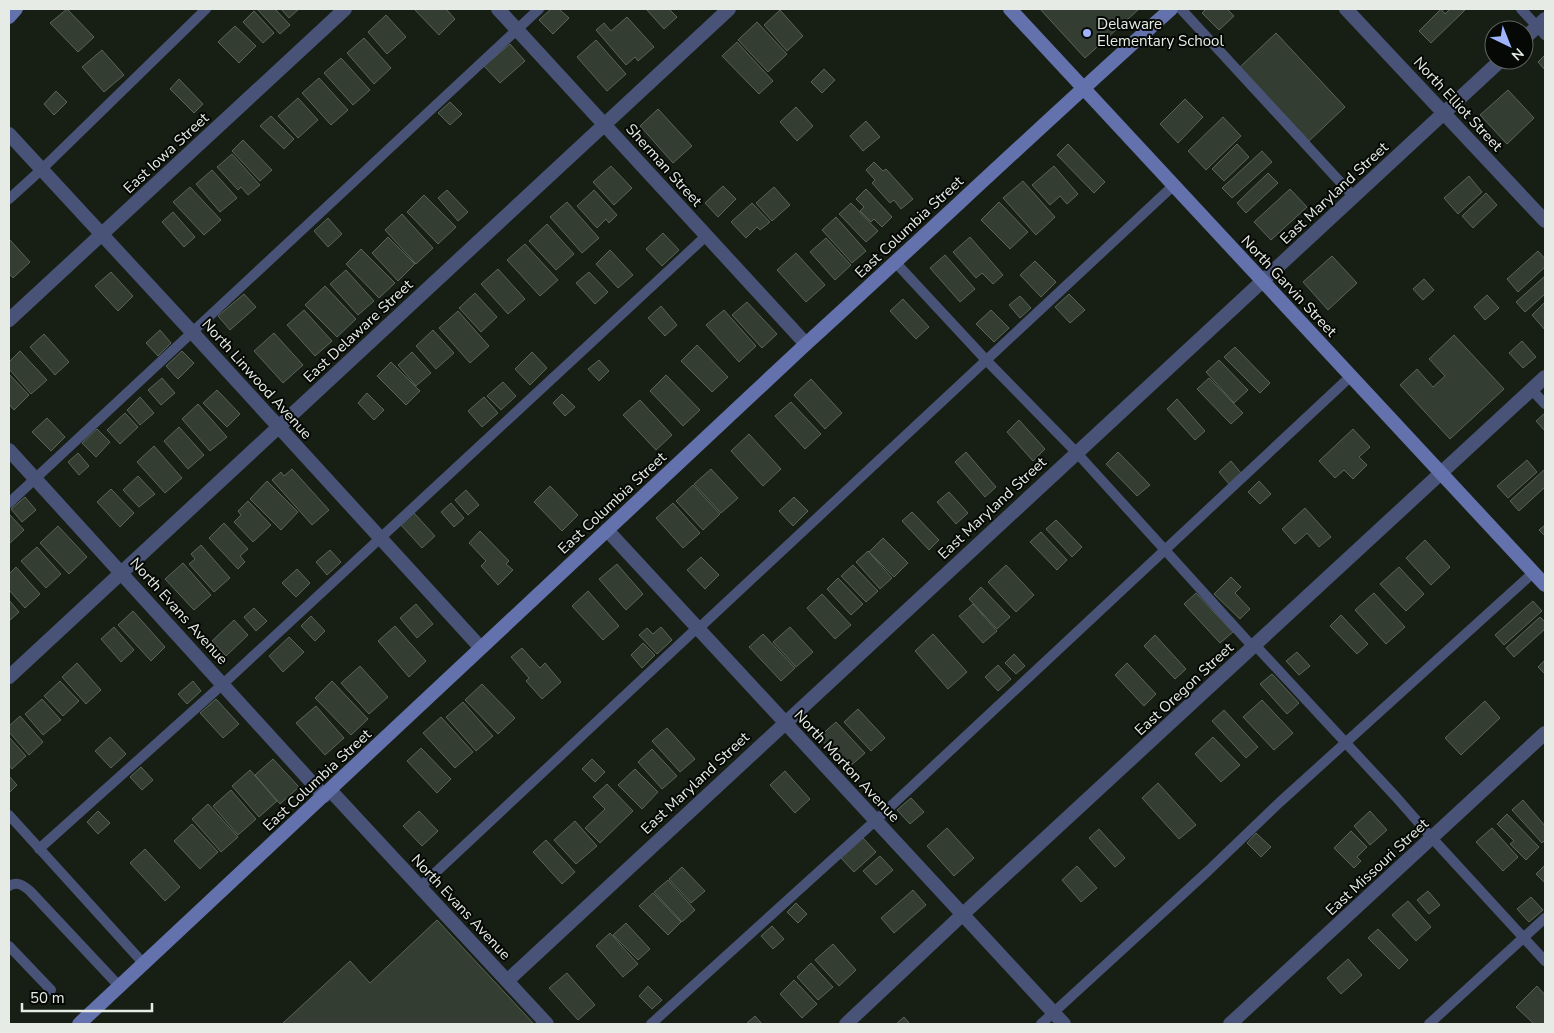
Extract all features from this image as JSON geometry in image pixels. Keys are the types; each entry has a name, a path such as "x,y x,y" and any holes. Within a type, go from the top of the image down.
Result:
{"main road":[{"path":"9,17 16,9"},
{"name":"North Garvin Street","path":"1010,9 1545,585"},
{"name":"East Columbia Street","path":"78,1024 120,987 480,647 806,344 1171,9"}],"street":[{"name":"East Iowa Street","path":"9,320 346,9"},
{"name":"Sherman Street","path":"498,9 806,344"},
{"name":"East Delaware Street","path":"9,677 729,9"},
{"name":"North Elliot Street","path":"1346,9 1545,221"},
{"name":"East Maryland Street","path":"507,981 1490,70"},
{"name":"North Linwood Avenue","path":"9,134 480,647"},
{"name":"East Oregon Street","path":"846,1024 1545,377"},
{"name":"North Evans Avenue","path":"9,450 223,684 420,887 546,1024"},
{"name":"North Morton Avenue","path":"607,530 1064,1024"},
{"name":"East Missouri Street","path":"1230,1024 1545,733"}],"lane":[{"path":"9,199 206,9"},
{"path":"9,503 539,9"},
{"path":"1181,9 1354,197"},
{"path":"1521,9 1543,27"},
{"path":"420,887 1174,185"},
{"path":"39,849 223,684 706,236"},
{"path":"896,263 987,361 1076,452 1396,797 1545,961"},
{"path":"651,1024 876,820 1351,376"},
{"path":"1532,390 1545,404"},
{"path":"1041,1024 1534,572"},
{"path":"9,815 144,964"},
{"path":"9,886 17,884 24,886 30,891 120,987"},
{"path":"1429,1024 1545,918"},
{"path":"9,946 51,990"}],"building":[{"path":"67,9 94,37 78,52 50,23"},
{"path":"257,9 275,9 290,25 280,34"},
{"path":"281,9 299,9 289,18"},
{"path":"414,9 446,9 455,19 439,35"},
{"path":"551,9 559,9 569,18 553,34 539,20"},
{"path":"646,9 669,9 677,17 664,29"},
{"name":"Delaware Elementary School","path":"1040,9 1139,9 1085,58"},
{"path":"1206,9 1227,9 1234,16 1219,30 1202,13"},
{"path":"1441,9 1445,14 1450,9 1465,10 1431,43 1419,31"},
{"path":"780,10 803,36 787,51 764,25"},
{"path":"254,11 274,33 263,43 243,22"},
{"path":"386,15 406,37 387,54 368,32"},
{"path":"627,17 654,47 638,61 635,57 626,65 596,30 604,23 611,31"},
{"path":"757,22 787,54 768,72 738,40"},
{"path":"235,26 256,46 239,63 218,42"},
{"path":"1276,33 1345,107 1309,141 1240,67"},
{"path":"364,38 391,68 374,84 347,53"},
{"path":"596,40 626,74 607,91 577,57"},
{"path":"737,42 773,81 759,94 722,56"},
{"path":"510,44 525,61 500,83 484,66"},
{"path":"102,50 124,75 104,92 82,67"},
{"path":"1545,55 1545,70 1538,62"},
{"path":"341,58 370,90 353,105 324,73"},
{"path":"824,69 835,80 822,93 811,82"},
{"path":"319,78 348,110 331,125 302,93"},
{"path":"179,79 203,104 194,113 170,89"},
{"path":"1508,90 1534,118 1507,144 1480,115"},
{"path":"56,91 67,102 54,115 44,104"},
{"path":"298,98 318,120 298,138 278,116"},
{"path":"1185,99 1203,117 1178,143 1160,124"},
{"path":"450,102 462,114 450,125 438,113"},
{"path":"796,107 813,126 797,141 780,122"},
{"path":"658,109 692,146 673,163 640,126"},
{"path":"271,116 294,139 284,149 260,126"},
{"path":"1223,117 1241,136 1206,170 1188,151"},
{"path":"866,121 880,137 863,151 850,136"},
{"path":"243,140 272,170 260,181 232,151"},
{"path":"1068,144 1105,182 1094,193 1057,155"},
{"path":"1237,144 1249,157 1224,181 1212,169"},
{"path":"1262,151 1272,162 1232,198 1222,188"},
{"path":"232,154 260,185 248,195 241,187 238,190 217,167"},
{"path":"874,162 883,171 886,169 913,199 901,209 894,200 890,203 872,183 875,180 866,170"},
{"path":"611,166 632,188 614,205 593,182"},
{"path":"1054,166 1078,194 1067,204 1060,196 1050,205 1032,185"},
{"path":"212,170 237,198 220,212 196,184"},
{"path":"1268,173 1278,183 1246,213 1237,203"},
{"path":"1469,176 1482,192 1458,214 1444,198"},
{"path":"1023,181 1055,217 1036,235 1003,198"},
{"path":"723,186 736,199 718,217 705,203"},
{"path":"190,187 221,220 204,235 173,202"},
{"path":"774,187 790,205 772,221 756,203"},
{"path":"866,189 892,217 882,227 874,219 871,222 860,211 864,207 856,199"},
{"path":"1290,189 1307,207 1271,240 1254,222"},
{"path":"447,190 468,212 458,221 438,198"},
{"path":"594,190 617,215 609,223 606,219 597,228 577,206"},
{"path":"1486,193 1497,205 1473,228 1462,216"},
{"path":"424,195 456,227 438,244 407,212"},
{"path":"567,202 599,238 582,253 550,217"},
{"path":"999,202 1028,232 1010,249 981,220"},
{"path":"752,203 770,222 760,230 757,227 746,238 731,222"},
{"path":"851,203 878,231 866,242 839,214"},
{"path":"173,212 195,237 184,247 162,222"},
{"path":"402,214 433,248 416,264 385,230"},
{"path":"836,217 866,251 852,263 822,230"},
{"path":"328,218 342,234 328,247 314,231"},
{"path":"547,224 574,254 556,270 529,241"},
{"path":"663,233 679,250 662,266 646,249"},
{"path":"388,237 415,264 398,281 372,253"},
{"path":"970,237 1003,275 993,284 982,273 976,278 953,252"},
{"path":"826,238 851,265 835,280 810,252"},
{"path":"10,240 30,262 13,278 9,273"},
{"path":"525,244 558,280 540,296 507,260"},
{"path":"361,249 395,283 379,298 346,264"},
{"path":"610,250 633,275 618,288 596,264"},
{"path":"1538,251 1545,259 1545,267 1518,292 1507,279"},
{"path":"796,253 825,285 806,302 777,270"},
{"path":"945,255 975,289 960,302 930,268"},
{"path":"1332,256 1357,283 1328,310 1303,282"},
{"path":"1035,261 1056,282 1041,297 1020,275"},
{"path":"498,269 525,299 508,314 481,284"},
{"path":"346,270 374,301 358,315 330,284"},
{"path":"111,272 133,296 118,311 95,286"},
{"path":"589,272 608,292 595,304 576,283"},
{"path":"1545,276 1545,294 1525,312 1516,302"},
{"path":"1424,279 1434,290 1423,300 1413,289"},
{"path":"325,286 356,319 337,337 305,305"},
{"path":"475,293 497,317 481,332 459,308"},
{"path":"244,294 256,307 230,330 218,316"},
{"path":"1069,294 1085,310 1070,323 1055,307"},
{"path":"1487,295 1499,308 1485,320 1474,307"},
{"path":"1020,296 1031,308 1020,318 1009,305"},
{"path":"903,299 929,327 916,339 890,311"},
{"path":"747,302 777,334 762,348 732,315"},
{"path":"1545,302 1545,330 1532,315"},
{"path":"661,306 677,325 665,336 648,318"},
{"path":"304,310 332,341 315,356 287,325"},
{"path":"724,310 756,346 739,362 706,325"},
{"path":"991,310 1009,328 994,342 976,324"},
{"path":"458,311 489,346 470,363 439,328"},
{"path":"160,330 171,343 158,356 146,343"},
{"path":"433,330 454,353 436,369 416,346"},
{"path":"274,333 303,365 283,383 254,351"},
{"path":"44,334 69,362 55,375 30,347"},
{"path":"1454,335 1504,389 1450,439 1400,385 1417,369 1433,387 1445,376 1429,359"},
{"path":"1522,341 1536,357 1523,368 1509,353"},
{"path":"697,345 728,377 712,392 681,361"},
{"path":"1235,347 1270,383 1260,393 1224,357"},
{"path":"20,351 47,380 31,394 9,369 9,362"},
{"path":"182,351 194,363 178,379 166,366"},
{"path":"412,352 431,373 416,386 398,365"},
{"path":"532,352 547,368 530,385 515,369"},
{"path":"599,360 609,371 599,381 588,369"},
{"path":"1219,360 1248,390 1234,403 1206,372"},
{"path":"391,362 420,391 406,405 377,376"},
{"path":"9,374 29,395 14,410 9,404"},
{"path":"666,375 700,410 683,426 650,391"},
{"path":"162,378 175,393 161,405 148,390"},
{"path":"1209,378 1243,413 1231,424 1197,389"},
{"path":"811,379 842,413 825,429 794,395"},
{"path":"503,382 516,396 501,410 487,396"},
{"path":"217,390 240,414 227,427 203,403"},
{"path":"367,393 384,410 374,420 358,403"},
{"path":"562,394 575,407 565,416 553,403"},
{"path":"140,397 154,413 140,425 127,410"},
{"path":"484,397 498,413 482,427 468,411"},
{"path":"1177,399 1205,431 1195,440 1167,409"},
{"path":"640,400 672,435 656,450 623,415"},
{"path":"791,402 821,434 805,449 775,416"},
{"path":"198,404 227,437 210,451 182,419"},
{"path":"125,413 138,427 120,444 107,430"},
{"path":"1545,413 1545,431 1536,421"},
{"path":"47,418 65,437 51,451 32,432"},
{"path":"1019,420 1045,449 1033,461 1007,432"},
{"path":"179,427 204,455 188,469 164,441"},
{"path":"97,429 110,442 96,457 82,443"},
{"path":"1353,429 1370,447 1359,457 1367,465 1353,479 1344,470 1335,478 1319,461"},
{"path":"749,434 781,469 763,486 731,451"},
{"path":"154,446 182,478 165,493 137,462"},
{"path":"966,452 996,487 985,497 955,462"},
{"path":"1118,452 1150,485 1137,496 1106,464"},
{"path":"78,453 89,466 79,475 68,462"},
{"path":"1527,460 1537,472 1508,498 1497,486"},
{"path":"1231,461 1241,473 1229,484 1219,472"},
{"path":"292,469 329,510 312,525 272,480 281,472 284,476"},
{"path":"711,469 738,498 721,513 694,484"},
{"path":"1545,469 1545,487 1519,511 1510,501"},
{"path":"138,476 155,494 139,507 123,490"},
{"path":"267,481 298,512 281,530 250,499"},
{"path":"1259,481 1271,494 1260,504 1248,492"},
{"path":"693,485 720,514 703,530 676,501"},
{"path":"550,486 578,515 562,531 534,502"},
{"path":"111,489 134,513 120,527 97,502"},
{"path":"466,490 479,505 468,515 455,500"},
{"path":"949,492 968,513 956,524 937,502"},
{"path":"25,497 36,510 22,522 11,509"},
{"path":"794,497 808,511 793,526 779,511"},
{"path":"248,501 271,525 253,542 234,522 241,515 238,511"},
{"path":"451,503 464,518 454,527 441,512"},
{"path":"673,503 700,533 683,548 656,518"},
{"path":"1305,508 1331,537 1319,547 1307,533 1295,544 1282,529"},
{"path":"912,512 939,540 929,550 902,521"},
{"path":"414,513 435,536 422,548 401,525"},
{"path":"9,516 24,530 9,544"},
{"path":"1056,520 1082,547 1072,557 1046,529"},
{"path":"224,523 248,549 240,556 245,562 238,569 209,538"},
{"path":"1545,525 1545,536 1539,530"},
{"path":"58,526 87,557 69,574 40,543"},
{"path":"480,531 509,561 506,564 513,570 498,585 481,566 486,561 469,543"},
{"path":"1041,532 1067,560 1057,570 1030,542"},
{"path":"883,538 908,563 894,577 869,552"},
{"path":"1425,540 1450,567 1431,585 1406,558"},
{"path":"201,545 230,578 214,592 189,564 195,559 191,554"},
{"path":"37,547 61,574 46,588 21,561"},
{"path":"330,550 341,562 327,575 316,562"},
{"path":"868,551 892,578 880,589 856,562"},
{"path":"701,557 719,575 705,589 687,570"},
{"path":"183,563 211,595 194,610 165,579"},
{"path":"617,564 643,594 626,610 599,579"},
{"path":"853,565 878,591 866,602 841,576"},
{"path":"1006,565 1034,595 1016,612 988,582"},
{"path":"16,567 40,594 25,608 9,590 9,574"},
{"path":"1399,567 1424,594 1406,611 1380,584"},
{"path":"297,569 310,583 296,597 282,583"},
{"path":"1231,577 1241,587 1235,593 1250,609 1240,619 1214,594"},
{"path":"838,578 863,604 851,615 827,589"},
{"path":"981,587 1010,617 997,629 969,599"},
{"path":"588,591 619,626 603,640 572,606"},
{"path":"1196,593 1233,632 1220,643 1184,604"},
{"path":"1374,593 1405,627 1386,644 1355,610"},
{"path":"822,594 851,625 835,639 807,608"},
{"path":"9,600 19,612 9,621"},
{"path":"1533,601 1542,611 1504,645 1495,635"},
{"path":"416,604 433,624 417,638 400,618"},
{"path":"973,604 997,631 983,643 959,616"},
{"path":"254,608 267,621 256,631 244,617"},
{"path":"133,611 165,647 151,661 118,625"},
{"path":"1341,615 1368,644 1357,654 1330,626"},
{"path":"311,616 325,631 315,641 301,626"},
{"path":"1540,617 1545,622 1545,629 1514,657 1506,648"},
{"path":"234,620 248,635 226,656 212,641"},
{"path":"395,626 426,661 409,677 378,641"},
{"path":"114,627 134,650 121,662 101,639"},
{"path":"661,627 672,640 657,654 639,635 647,628 653,634"},
{"path":"790,627 813,652 796,667 773,642"},
{"path":"763,634 795,668 781,681 749,647"},
{"path":"933,634 967,672 948,689 915,651"},
{"path":"1155,635 1186,669 1175,679 1144,646"},
{"path":"289,637 304,652 283,672 269,656"},
{"path":"643,643 655,655 642,668 631,655"},
{"path":"522,648 540,668 545,663 561,682 542,699 526,681 529,678 511,657"},
{"path":"1297,652 1310,666 1299,675 1286,661"},
{"path":"1014,654 1025,666 1016,674 1005,663"},
{"path":"1545,660 1545,674 1538,667"},
{"path":"77,663 101,690 86,704 62,677"},
{"path":"1127,663 1156,694 1144,706 1115,675"},
{"path":"998,665 1011,679 998,691 985,677"},
{"path":"360,666 388,697 369,714 341,683"},
{"path":"1272,674 1299,703 1287,714 1260,684"},
{"path":"60,681 79,701 63,716 44,696"},
{"path":"193,681 201,691 187,704 178,694"},
{"path":"332,681 368,719 351,735 315,698"},
{"path":"482,684 515,718 498,734 465,700"},
{"path":"42,699 61,720 43,735 25,714"},
{"path":"216,699 239,724 223,738 200,713"},
{"path":"1262,700 1293,733 1274,750 1243,717"},
{"path":"1485,701 1500,718 1461,755 1445,738"},
{"path":"463,702 493,736 476,751 446,717"},
{"path":"316,706 344,738 325,755 296,723"},
{"path":"858,709 885,738 871,751 844,722"},
{"path":"1224,710 1258,747 1246,758 1212,721"},
{"path":"20,716 43,742 29,755 9,732 9,726"},
{"path":"441,717 473,752 455,768 423,733"},
{"path":"836,722 865,753 848,768 819,737"},
{"path":"667,728 695,759 680,772 652,741"},
{"path":"9,737 26,756 12,769 9,765"},
{"path":"110,737 126,754 111,768 95,751"},
{"path":"1213,737 1240,765 1221,782 1195,754"},
{"path":"421,748 451,779 437,793 407,761"},
{"path":"652,749 677,776 662,789 638,762"},
{"path":"273,759 299,787 280,804 255,775"},
{"path":"592,759 605,772 595,782 582,769"},
{"path":"141,767 153,780 142,790 130,777"},
{"path":"635,769 658,792 642,809 618,785"},
{"path":"250,770 277,801 259,817 232,786"},
{"path":"785,771 810,799 795,813 770,785"},
{"path":"9,776 17,785 9,793"},
{"path":"1158,783 1196,825 1179,839 1142,798"},
{"path":"607,784 633,811 600,843 585,828 605,809 593,797"},
{"path":"231,790 256,819 238,835 213,806"},
{"path":"911,798 924,812 910,824 897,810"},
{"path":"1523,800 1545,826 1545,840 1542,843 1512,810"},
{"path":"208,804 238,837 221,852 192,819"},
{"path":"98,811 110,823 98,834 87,822"},
{"path":"419,811 438,831 422,846 403,826"},
{"path":"1370,811 1387,830 1370,845 1354,826"},
{"path":"1507,814 1539,847 1526,860 1510,844 1514,841 1497,824"},
{"path":"575,821 597,846 576,864 554,840"},
{"path":"192,824 218,852 200,869 174,841"},
{"path":"947,828 974,858 954,876 927,846"},
{"path":"1492,828 1518,857 1503,871 1476,842"},
{"path":"1099,829 1125,858 1115,867 1089,838"},
{"path":"1351,831 1367,847 1357,857 1361,861 1354,868 1334,848"},
{"path":"1256,833 1271,847 1261,857 1247,843"},
{"path":"863,838 876,852 854,872 841,858"},
{"path":"546,840 575,872 562,884 533,852"},
{"path":"145,849 180,887 165,901 130,863"},
{"path":"880,856 893,870 876,885 863,871"},
{"path":"1545,865 1545,883 1536,874"},
{"path":"1077,866 1097,888 1081,902 1062,880"},
{"path":"682,867 705,891 691,903 669,879"},
{"path":"668,880 695,910 682,922 654,892"},
{"path":"913,890 926,905 894,933 881,918"},
{"path":"1428,891 1440,905 1429,914 1417,900"},
{"path":"653,893 681,922 668,935 639,906"},
{"path":"1531,897 1543,910 1529,922 1517,909"},
{"path":"1408,901 1431,927 1416,941 1392,915"},
{"path":"796,903 807,914 798,923 787,912"},
{"path":"437,920 534,1024 282,1024 350,961 370,983"},
{"path":"626,923 650,949 638,960 613,935"},
{"path":"772,926 784,939 773,949 761,936"},
{"path":"1378,929 1408,960 1399,969 1368,938"},
{"path":"610,933 638,964 623,977 596,946"},
{"path":"833,944 856,970 839,986 815,960"},
{"path":"1348,959 1362,975 1341,994 1327,978"},
{"path":"811,963 833,987 818,1000 797,977"},
{"path":"567,973 595,1005 578,1020 549,988"},
{"path":"794,980 817,1004 802,1018 780,994"},
{"path":"648,986 662,1000 652,1009 639,996"},
{"path":"1537,986 1545,995 1545,1024 1534,1024 1516,1007"},
{"path":"755,1016 762,1024 746,1024"},
{"path":"904,1017 910,1024 896,1024"}],"place":[{"name":"Delaware Elementary School","path":"1087,33"}]}
